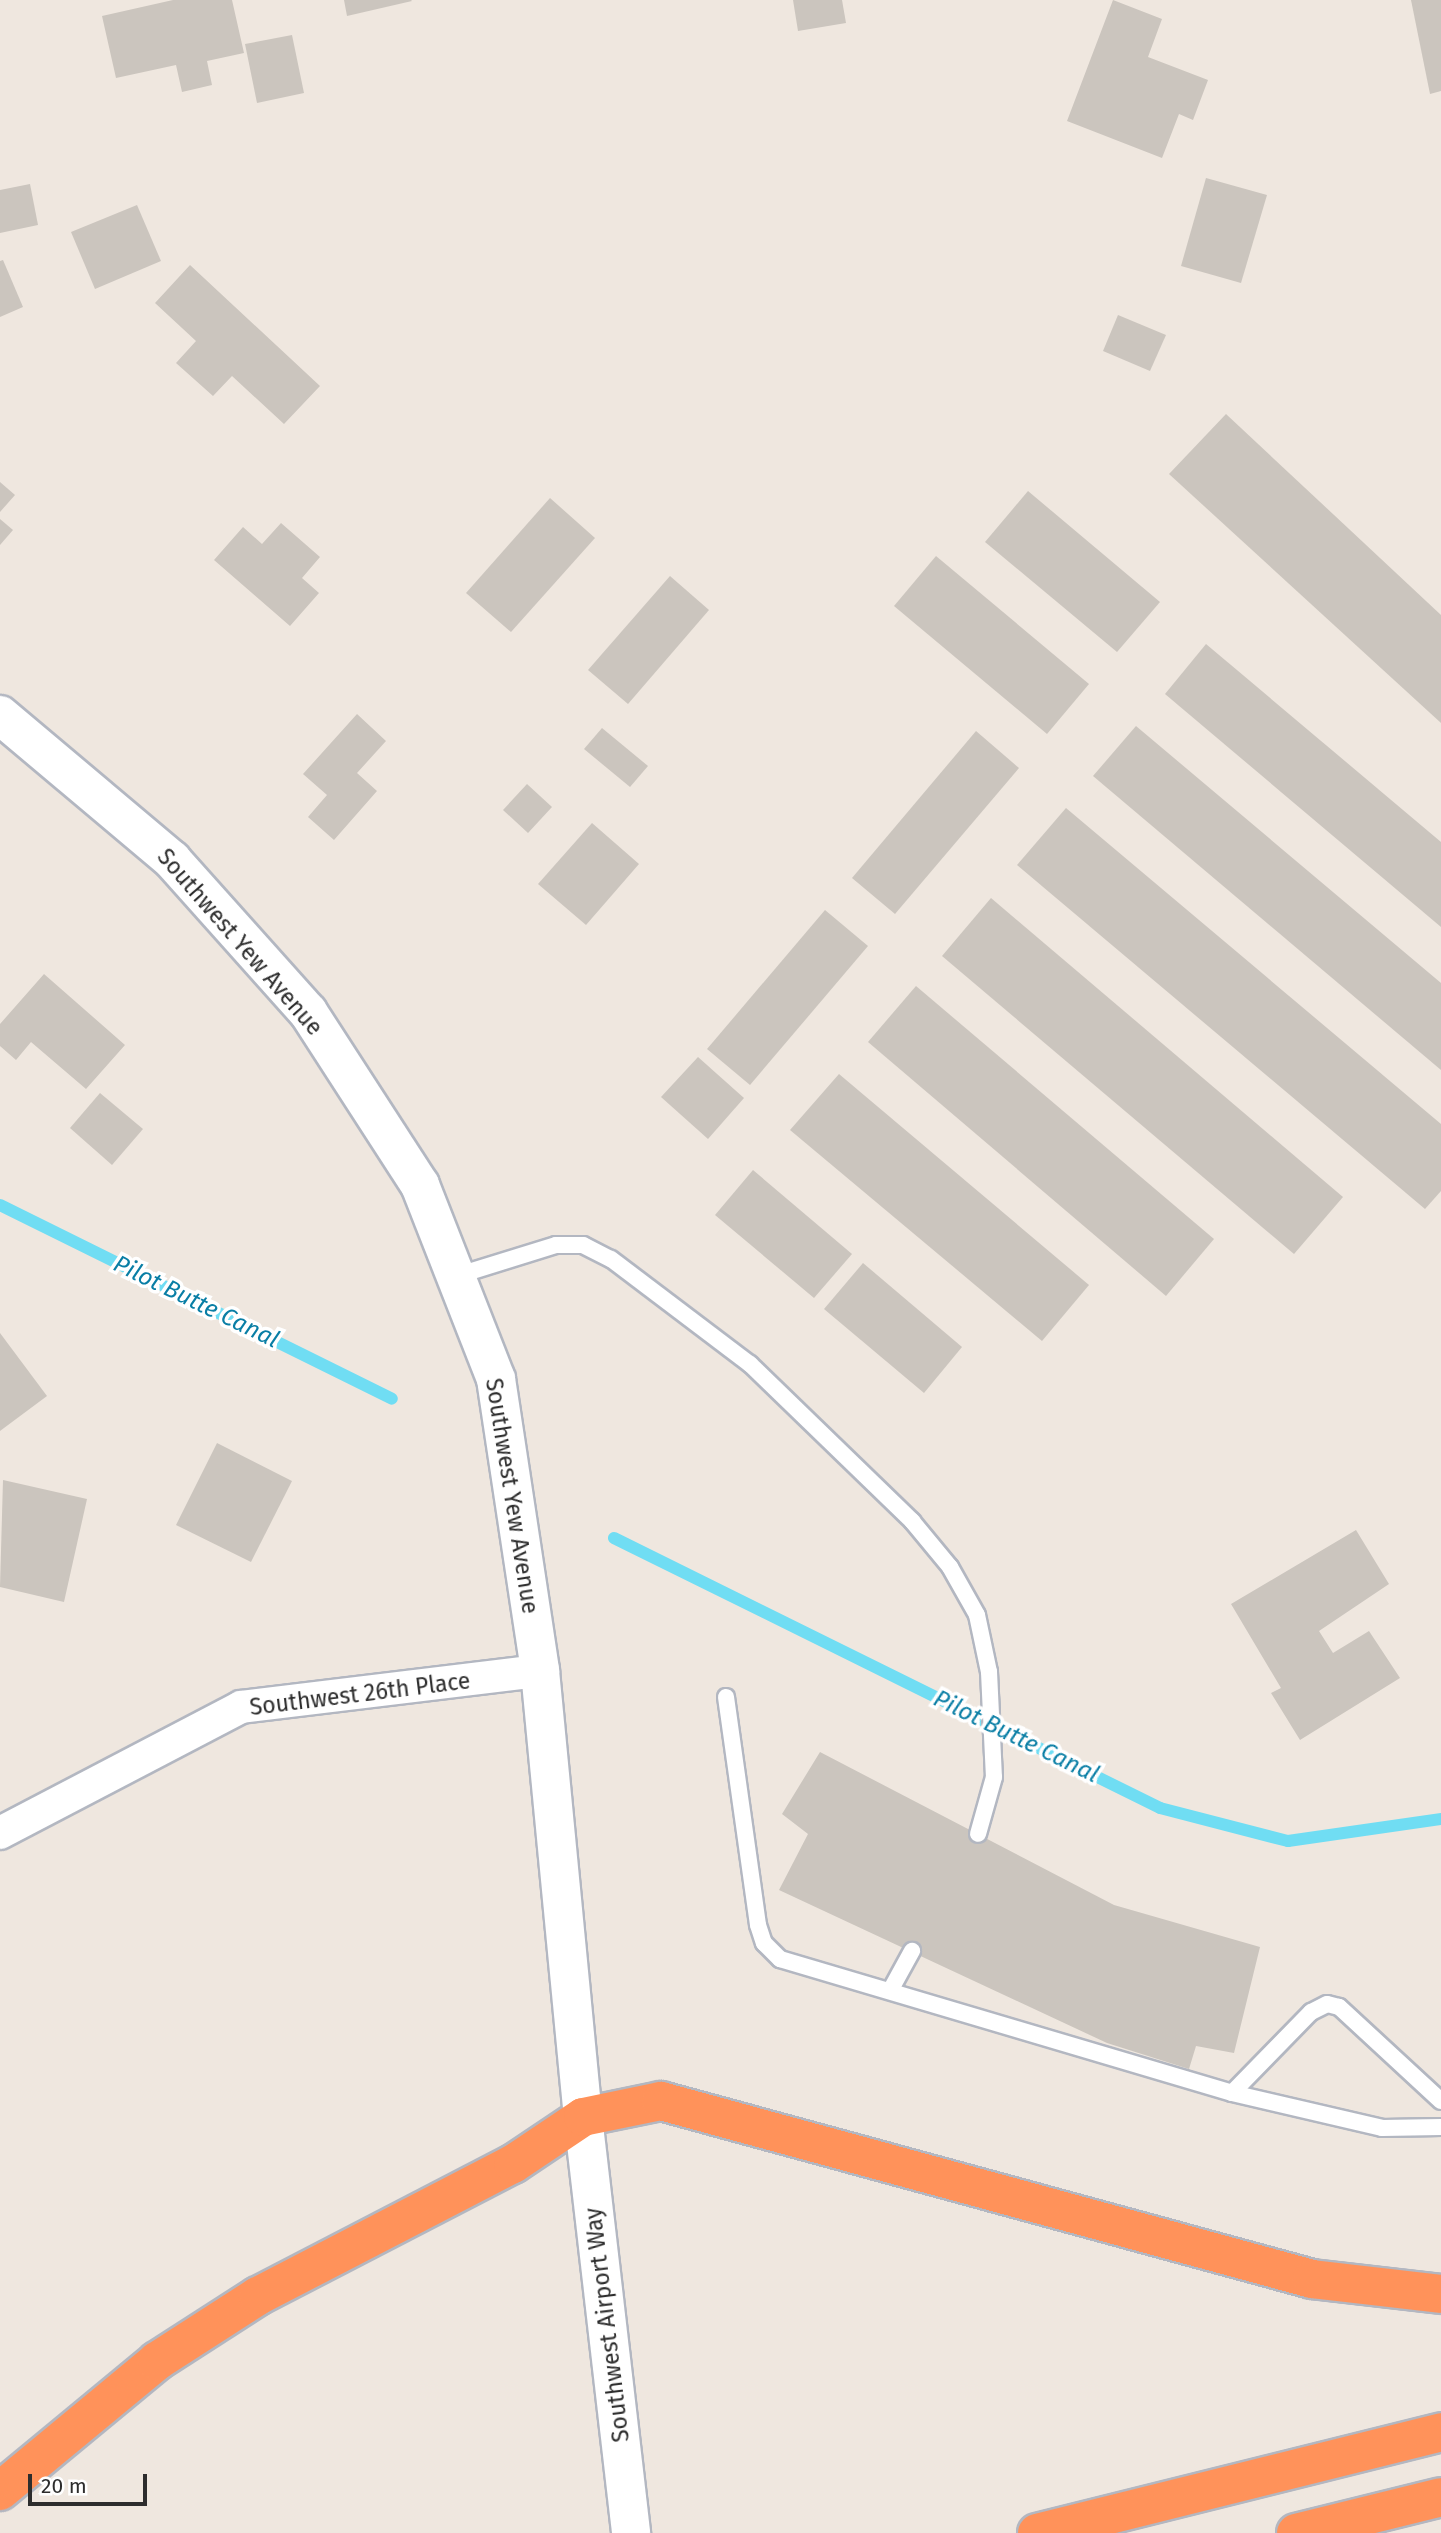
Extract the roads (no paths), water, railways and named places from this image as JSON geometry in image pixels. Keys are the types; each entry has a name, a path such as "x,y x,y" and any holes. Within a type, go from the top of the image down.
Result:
{"highway":[{"path":"0,2491 156,2361 235,2311 513,2164 583,2117 661,2101 1312,2279 1441,2294"},
{"path":"1037,2533 1441,2432"},
{"path":"1296,2533 1441,2497"}],"main road":[{"name":"Southwest Yew Avenue","path":"0,715 172,859 308,1012 420,1185 496,1379 540,1671 583,2117"},
{"name":"Southwest Airport Way","path":"583,2117 631,2533"}],"street":[{"name":"Southwest 26th Place","path":"0,1833 242,1707 540,1671"}],"lane":[{"path":"456,1276 556,1245 583,1245 611,1259 750,1364 912,1521 950,1567 978,1615 989,1672 994,1777 978,1833"},
{"path":"726,1697 764,1943 780,1959 1232,2093 1382,2128 1441,2127"},
{"path":"890,1991 912,1951"},
{"path":"1232,2093 1311,2012 1326,2004 1339,2007 1441,2101"}],"waterway":[{"name":"Pilot Butte Canal","path":"0,1205 392,1399"},
{"name":"Pilot Butte Canal","path":"614,1538 1160,1808 1288,1841 1441,1819"}]}
